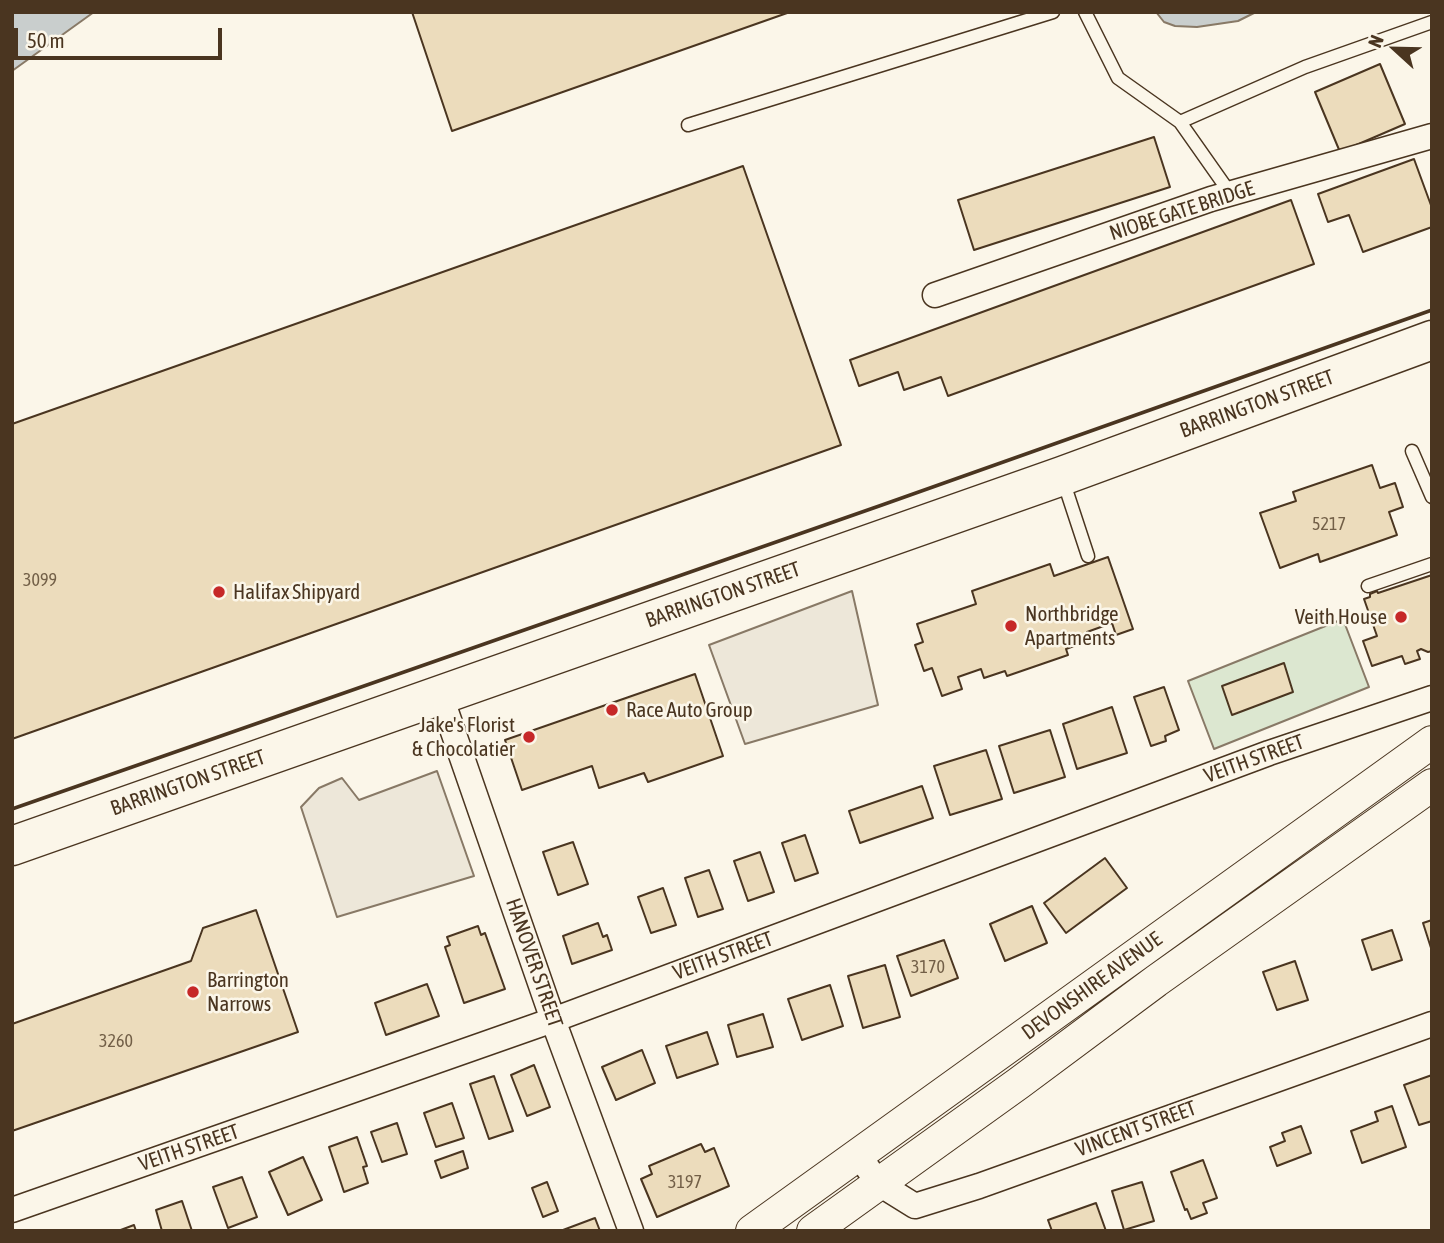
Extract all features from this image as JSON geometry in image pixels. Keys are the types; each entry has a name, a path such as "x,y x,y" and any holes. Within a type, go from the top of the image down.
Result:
{"main road":[{"name":"BARRINGTON STREET","path":"12,846 1062,476 1432,340"}],"street":[{"name":"NIOBE GATE BRIDGE","path":"935,295 1230,193 1432,136"},
{"name":"HANOVER STREET","path":"440,694 553,1020 631,1231"},
{"name":"VEITH STREET","path":"12,1210 553,1020 1256,758 1432,698"},
{"name":"DEVONSHIRE AVENUE","path":"752,1231 1432,742"},
{"name":"DEVONSHIRE AVENUE","path":"813,1231 1156,981 1432,785"},
{"name":"VINCENT STREET","path":"858,1154 878,1183 915,1206 1432,1024"}],"lane":[{"path":"688,125 1053,12"},
{"path":"1085,12 1118,78 1180,122 1230,193"},
{"path":"1180,122 1304,67 1432,22"},
{"path":"1412,451 1432,497"},
{"path":"1062,476 1088,556"},
{"path":"1368,586 1432,564"}],"green space":[{"path":"1343,619 1369,687 1214,749 1188,681"}],"shaded area":[{"path":"12,12 94,12 12,71"},
{"path":"1156,12 1256,12 1238,21 1197,27 1175,26 1164,22"},
{"path":"852,591 878,705 745,744 709,645"},
{"path":"437,771 474,876 337,917 301,807 319,788 342,778 359,800"}],"building":[{"path":"412,12 790,12 452,131"},
{"path":"1380,64 1405,124 1340,152 1315,92"},
{"path":"1154,137 1170,187 974,250 958,200"},
{"path":"1414,159 1432,208 1432,227 1363,252 1349,215 1328,222 1318,194"},
{"name":"Halifax Shipyard","path":"743,166 841,445 12,739 12,424"},
{"path":"1291,200 1314,264 948,396 941,377 904,390 898,372 859,386 850,360"},
{"path":"1372,465 1380,488 1395,483 1403,507 1389,512 1397,535 1320,562 1318,554 1280,568 1260,513 1296,501 1293,492"},
{"name":"Northbridge Apartments","path":"1108,557 1133,629 1116,635 1112,623 1087,632 1090,640 1066,649 1068,655 1007,676 1005,671 984,678 981,669 958,677 962,689 942,696 932,668 924,671 915,645 923,642 917,624 976,604 972,591 1050,564 1054,576"},
{"name":"Veith House","path":"1432,575 1432,651 1421,649 1417,651 1420,659 1405,664 1402,656 1372,666 1363,641 1377,636 1364,599 1377,591 1378,593"},
{"path":"1284,663 1293,692 1232,715 1222,686"},
{"path":"695,674 723,756 648,782 644,773 599,788 592,766 522,790 505,740"},
{"path":"1164,687 1179,730 1165,736 1166,741 1151,746 1134,697"},
{"path":"1112,707 1127,753 1077,769 1063,724"},
{"path":"1050,730 1065,777 1014,793 999,746"},
{"path":"986,750 1002,799 950,815 934,766"},
{"path":"922,786 933,818 860,843 849,811"},
{"path":"805,835 818,873 795,881 782,843"},
{"path":"573,842 588,884 558,895 543,852"},
{"path":"760,852 774,892 748,901 734,861"},
{"path":"1105,858 1127,888 1066,933 1044,903"},
{"path":"709,870 723,909 698,917 685,878"},
{"path":"663,888 676,925 651,933 638,897"},
{"path":"1032,906 1047,943 1005,961 990,924"},
{"name":"Barrington Narrows","path":"256,910 298,1032 12,1131 12,1024 191,961 203,928"},
{"path":"1432,920 1432,948 1431,948 1423,923"},
{"path":"598,923 603,937 607,935 612,950 572,964 563,936"},
{"path":"478,926 481,935 485,933 505,989 464,1003 445,947 450,945 447,937"},
{"path":"1392,930 1402,960 1372,970 1362,940"},
{"path":"944,940 958,978 911,996 897,956"},
{"path":"1295,961 1308,1000 1277,1010 1263,972"},
{"path":"885,965 900,1017 863,1028 848,976"},
{"path":"427,984 439,1016 386,1035 375,1003"},
{"path":"830,985 843,1026 802,1040 788,999"},
{"path":"763,1014 773,1047 737,1057 728,1025"},
{"path":"707,1032 718,1064 677,1078 666,1046"},
{"path":"642,1050 655,1083 616,1100 602,1067"},
{"path":"534,1065 550,1107 527,1116 511,1075"},
{"path":"1432,1075 1432,1121 1419,1125 1404,1085"},
{"path":"494,1076 513,1131 489,1139 470,1084"},
{"path":"452,1103 464,1138 436,1147 424,1113"},
{"path":"1392,1106 1406,1147 1362,1163 1351,1131 1378,1121 1375,1112"},
{"path":"397,1123 407,1154 382,1162 371,1132"},
{"path":"1301,1126 1311,1153 1277,1166 1270,1147 1285,1141 1282,1133"},
{"path":"357,1137 367,1166 363,1167 368,1183 344,1192 329,1147"},
{"path":"701,1144 705,1152 714,1148 729,1186 657,1217 641,1179 652,1174 649,1166"},
{"path":"463,1151 468,1168 441,1178 435,1161"},
{"path":"303,1157 322,1200 288,1215 269,1172"},
{"path":"1203,1160 1217,1198 1203,1203 1207,1213 1191,1219 1171,1172"},
{"path":"242,1177 257,1217 228,1228 213,1187"},
{"path":"547,1182 558,1211 543,1217 532,1188"},
{"path":"1142,1182 1154,1221 1124,1230 1112,1191"},
{"path":"182,1201 192,1231 162,1231 156,1210"},
{"path":"1096,1203 1106,1231 1052,1231 1048,1220"},
{"path":"595,1218 600,1231 563,1230"},
{"path":"134,1225 136,1231 118,1231"}],"wall":[{"path":"12,809 1432,310"}],"place":[{"name":"Halifax Shipyard","path":"219,592"},
{"name":"Veith House","path":"1401,617"},
{"name":"Northbridge Apartments","path":"1011,626"},
{"name":"Race Auto Group","path":"612,710"},
{"name":"Jake's Florist & Chocolatier","path":"529,737"},
{"name":"Barrington Narrows","path":"193,992"}]}
